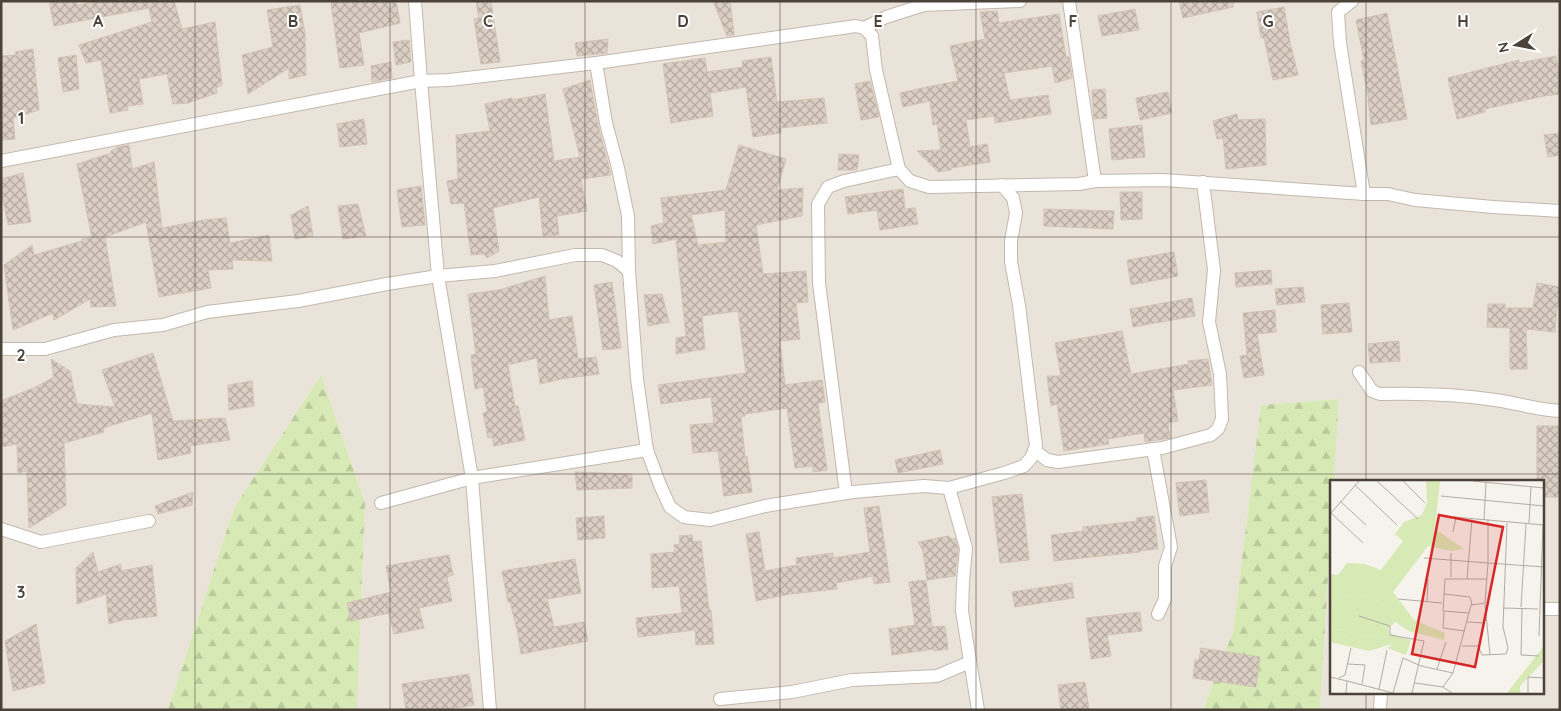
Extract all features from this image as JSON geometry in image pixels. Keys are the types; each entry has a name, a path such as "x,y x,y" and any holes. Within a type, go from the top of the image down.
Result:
{"street":[{"path":"415,1 438,276 472,478 490,710"},
{"path":"864,28 886,17 924,5 1020,1"},
{"path":"1069,1 1095,181"},
{"path":"1352,1 1338,12 1340,43 1364,194"},
{"path":"1,162 421,81 449,80 596,63 856,26 864,28 872,36 876,70 899,169 910,181 929,187 1079,184 1095,181 1162,180 1388,194 1415,200 1560,211"},
{"path":"596,63 606,122 628,216 629,271 637,379 646,450 670,507 684,517 710,520 765,506 846,493 924,486 949,488 1024,466 1031,458 1036,446 1020,306 1011,262 1011,240 1016,214 1013,198 1002,185"},
{"path":"846,493 819,283 818,204 828,187 844,181 899,169"},
{"path":"1034,450 1047,460 1058,462 1153,450 1211,435 1218,429 1222,419 1220,374 1209,322 1214,270 1203,182"},
{"path":"1,349 45,349 114,330 163,325 207,312 298,301 438,276 495,271 575,255 602,255 617,261 629,271"},
{"path":"1360,372 1372,391 1380,394 1447,394 1511,402 1545,410 1560,411"},
{"path":"381,503 472,478 646,450"},
{"path":"1153,450 1171,547 1165,566 1165,599 1158,614"},
{"path":"949,488 966,548 962,582 962,611 978,710"},
{"path":"1,529 41,542 150,521"},
{"path":"1544,609 1560,609"},
{"path":"720,699 792,692 852,680 937,676 970,662"},
{"path":"1380,710 1381,694"}],"shaded area":[{"path":"1,1 1560,1 1560,710 1320,710 1330,545 1330,694 1544,694 1544,480 1334,480 1339,399 1261,405 1233,632 1203,710 357,710 365,503 321,375 234,508 168,710 1,710"}],"green space":[{"path":"321,375 365,503 357,710 168,710 234,508"},
{"path":"1339,399 1334,480 1330,480 1330,545 1320,710 1203,710 1233,632 1261,405"}],"building":[{"path":"49,1 76,1 77,5 99,1 174,1 182,29 215,22 222,85 216,88 217,93 188,103 173,104 167,74 139,79 143,104 127,106 128,110 110,113 101,60 86,63 79,45 152,22 149,8 54,26"},
{"path":"340,1 396,1 400,23 359,33 364,65 340,68 331,3"},
{"path":"476,1 491,1 500,62 481,64 474,19 479,18"},
{"path":"713,1 730,1 734,35 727,36"},
{"path":"1179,1 1233,1 1233,7 1183,18"},
{"path":"300,5 305,34 306,75 289,79 289,68 248,94 242,55 273,47 267,10"},
{"path":"1284,7 1298,75 1273,80 1264,38 1261,38 1257,12"},
{"path":"1135,9 1139,30 1102,36 1098,16"},
{"path":"997,11 999,23 1059,14 1066,57 1069,57 1072,78 1055,83 1052,66 1004,73 1010,100 1048,95 1051,114 995,123 994,116 966,120 970,147 987,144 990,162 938,172 917,151 941,150 937,124 933,125 930,101 903,107 900,93 958,81 950,46 985,39 980,12"},
{"path":"1387,13 1407,119 1371,125 1369,100 1361,61 1364,60 1356,20"},
{"path":"608,39 607,53 577,56 575,43"},
{"path":"409,40 411,62 396,65 393,42"},
{"path":"33,49 39,110 13,118 15,139 1,140 1,56 16,55 15,52"},
{"path":"76,55 79,89 63,92 58,58"},
{"path":"1556,56 1560,77 1560,94 1485,109 1485,112 1457,119 1448,78 1519,60 1519,63"},
{"path":"771,57 777,102 824,98 827,123 781,128 781,133 753,137 746,87 710,93 713,116 671,123 663,64 705,58 707,72 743,67 742,61"},
{"path":"391,62 392,78 372,82 371,66"},
{"path":"590,80 598,125 611,175 581,179 587,211 557,216 559,235 543,236 539,197 493,208 499,251 487,258 484,254 471,255 464,203 451,204 447,181 458,179 456,135 490,131 485,104 545,94 554,161 580,157 563,89"},
{"path":"870,81 879,117 861,120 855,84"},
{"path":"1105,89 1107,118 1094,119 1092,90"},
{"path":"1168,92 1172,113 1140,120 1136,98"},
{"path":"1237,114 1238,120 1265,119 1266,165 1226,169 1223,138 1217,139 1213,121"},
{"path":"364,119 367,144 340,147 337,124"},
{"path":"1142,125 1145,157 1112,160 1109,129"},
{"path":"1560,133 1560,155 1548,157 1544,135"},
{"path":"129,145 132,169 154,162 162,228 226,218 230,243 269,235 272,261 232,260 233,269 208,270 211,288 159,297 146,222 105,237 116,306 91,307 90,299 54,320 53,313 13,330 4,265 32,245 34,255 82,241 82,239 92,238 77,164 111,153 111,151 118,147"},
{"path":"739,145 786,159 777,190 803,188 802,216 756,225 763,274 806,271 808,302 796,303 800,339 780,341 785,385 822,380 825,402 818,403 827,470 813,472 813,466 795,468 787,408 745,414 745,416 741,417 745,457 747,456 752,492 724,496 718,451 693,453 690,425 714,423 711,397 661,404 658,385 746,373 738,311 702,316 705,349 676,354 676,338 686,336 676,239 653,244 651,226 664,223 661,198 726,190","holes":["725,210 726,242 698,245 691,215"]},
{"path":"839,154 859,155 857,170 838,170"},
{"path":"23,173 31,222 8,225 1,190 1,179"},
{"path":"421,186 425,225 402,227 397,190"},
{"path":"903,189 905,209 915,208 918,224 880,230 877,210 848,214 845,197"},
{"path":"1120,192 1142,192 1142,219 1121,220"},
{"path":"358,204 366,236 343,239 338,206"},
{"path":"308,206 313,236 295,239 291,215"},
{"path":"1044,209 1114,211 1113,229 1044,226"},
{"path":"1174,252 1178,276 1131,285 1127,260"},
{"path":"1271,270 1272,284 1236,287 1235,273"},
{"path":"545,276 549,320 572,316 578,359 596,357 599,374 540,384 537,358 508,365 515,406 518,406 525,440 494,446 492,437 488,438 483,413 487,412 483,387 475,389 471,355 476,354 468,294 499,290"},
{"path":"612,282 621,348 603,350 594,285"},
{"path":"1537,283 1560,287 1560,307 1557,307 1555,332 1526,329 1527,369 1510,369 1510,328 1487,327 1488,304 1505,304 1505,308 1533,308"},
{"path":"1303,287 1305,302 1277,305 1275,289"},
{"path":"662,294 669,322 648,326 644,295"},
{"path":"1192,298 1195,316 1133,327 1130,309"},
{"path":"1349,303 1352,332 1323,334 1321,305"},
{"path":"1275,310 1276,332 1257,334 1264,375 1244,378 1240,356 1247,355 1243,313"},
{"path":"1122,331 1131,374 1189,364 1188,361 1208,359 1212,385 1173,390 1178,421 1168,423 1170,438 1145,442 1144,433 1108,439 1109,444 1064,451 1057,404 1051,406 1047,376 1061,376 1055,343"},
{"path":"1399,341 1400,361 1370,363 1368,344"},
{"path":"153,353 173,421 225,418 230,440 190,446 191,453 158,460 152,413 103,428 104,432 64,443 66,505 29,528 27,471 18,473 17,444 1,447 1,401 36,387 54,377 51,359 70,371 77,404 115,407 102,370"},
{"path":"252,381 254,406 229,410 228,385"},
{"path":"1537,426 1560,426 1560,497 1544,497 1544,480 1537,480"},
{"path":"940,450 943,464 898,473 895,460"},
{"path":"575,472 632,474 632,488 577,490"},
{"path":"1206,480 1209,512 1180,516 1176,483"},
{"path":"193,492 192,505 158,514 155,506"},
{"path":"1022,494 1029,560 1000,563 992,497"},
{"path":"879,506 890,582 874,584 873,576 836,583 837,589 790,594 756,601 746,534 759,532 765,571 797,565 796,558 833,553 833,558 870,552 864,508"},
{"path":"604,516 605,538 578,540 576,518"},
{"path":"1154,516 1158,549 1054,561 1051,535 1084,531 1083,527 1137,521 1136,518"},
{"path":"692,535 693,542 701,541 714,644 696,645 695,630 638,637 636,618 682,613 679,586 652,588 651,554 675,552 674,545 680,544 679,536"},
{"path":"948,536 952,539 955,538 958,549 955,576 927,580 923,551 918,542"},
{"path":"93,552 98,572 121,564 121,571 152,565 157,616 123,620 109,624 106,594 77,604 76,568"},
{"path":"449,555 453,575 447,577 452,601 419,608 424,628 394,634 389,613 351,621 347,603 391,592 386,566"},
{"path":"575,559 581,593 547,599 554,627 584,622 588,641 521,654 518,634 510,602 508,602 502,571"},
{"path":"926,580 932,627 945,626 948,649 892,655 889,629 915,625 909,582"},
{"path":"1072,583 1074,598 1015,607 1012,592"},
{"path":"1140,612 1142,631 1107,635 1111,656 1091,659 1086,618"},
{"path":"36,624 45,683 13,691 5,641"},
{"path":"1201,648 1260,657 1256,687 1193,678 1195,660 1199,660"},
{"path":"469,674 474,705 445,710 406,710 402,684"},
{"path":"1085,682 1089,710 1061,710 1058,685"}]}
